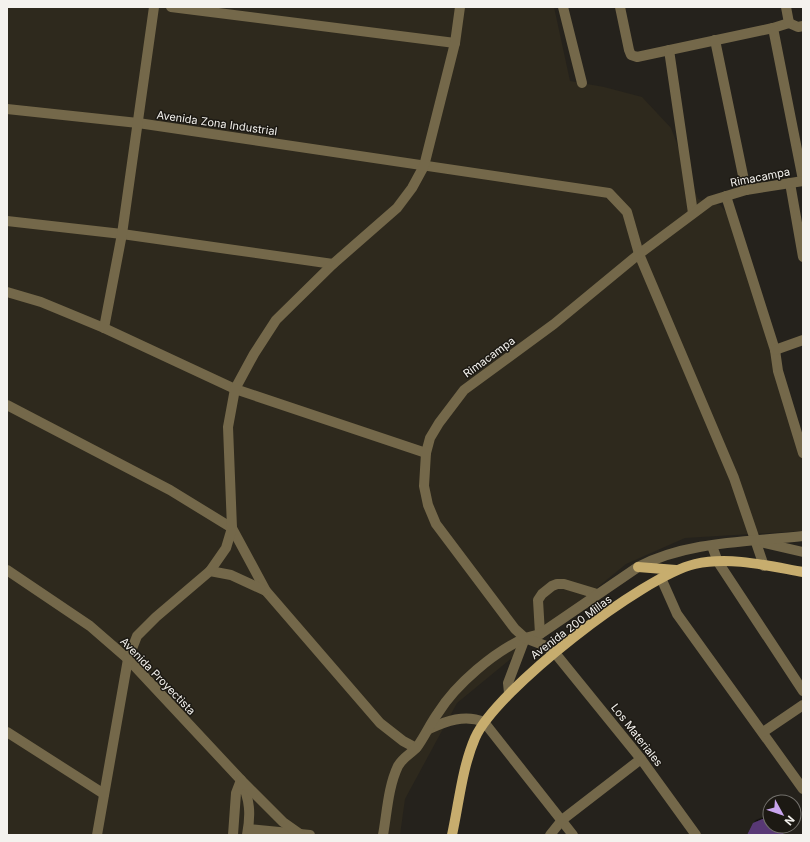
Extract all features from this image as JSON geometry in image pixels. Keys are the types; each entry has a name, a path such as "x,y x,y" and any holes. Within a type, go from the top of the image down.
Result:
{"main road":[{"name":"Avenida 200 Millas","path":"452,835 468,758 475,737 484,722 509,693 555,652 638,591 660,578 695,564 718,562 764,566 803,572"},
{"path":"638,567 678,570"}],"street":[{"path":"104,328 122,234 154,7"},
{"path":"171,7 455,43"},
{"path":"97,835 128,659 137,636 156,617 210,571 226,548 232,528 228,427 234,389 276,320 306,292 332,264 397,208 412,188 424,166 455,43 460,7"},
{"path":"563,7 582,83"},
{"path":"620,7 631,55 637,57 773,28 789,23 798,27 803,26"},
{"path":"786,7 789,23"},
{"path":"773,28 803,181"},
{"path":"715,40 746,190"},
{"path":"669,50 693,213"},
{"name":"Avenida Zona Industrial","path":"7,109 138,123 609,193 627,212 639,254 734,478 764,566"},
{"name":"Rimacampa","path":"555,652 546,646 525,638 512,624 436,524 428,505 424,486 426,453 433,433 464,390 554,324 639,254 710,201 746,190 803,181"},
{"path":"790,184 803,257"},
{"path":"726,196 775,350 778,371 799,424 803,453"},
{"path":"7,221 122,234 332,264"},
{"path":"7,292 41,302 104,328 234,389 426,453"},
{"path":"775,350 803,340"},
{"path":"7,405 170,490 232,528 266,591 380,723 403,741 416,748"},
{"path":"383,835 391,786 398,767 404,757 416,748 448,699 466,681 508,646 525,638 540,634 597,594 653,558 688,549 803,536"},
{"path":"756,541 803,552"},
{"path":"712,546 718,562 803,691"},
{"name":"Avenida Proyectista","path":"7,570 90,626 128,659 241,780 249,796 248,832"},
{"path":"210,571 231,575 266,591"},
{"path":"660,578 677,614 803,789"},
{"path":"540,634 538,600 542,594 552,586 564,584 597,594"},
{"path":"509,693 508,683 525,638"},
{"name":"Los Materiales","path":"555,652 641,759 696,835"},
{"path":"763,732 803,705"},
{"path":"429,729 459,719 475,718 484,722 573,835"},
{"path":"7,732 104,794"},
{"path":"550,835 562,820 641,759"},
{"path":"233,835 236,793 241,780 283,822 305,834"},
{"path":"248,832 305,834"}],"shaded area":[{"path":"7,7 554,7 570,81 604,87 642,97 671,128 698,199 720,205 731,218 803,460 803,531 685,538 626,564 457,703 405,799 400,835 7,835"}],"building":[{"path":"762,819 762,834 784,835 747,835 753,823"}]}
